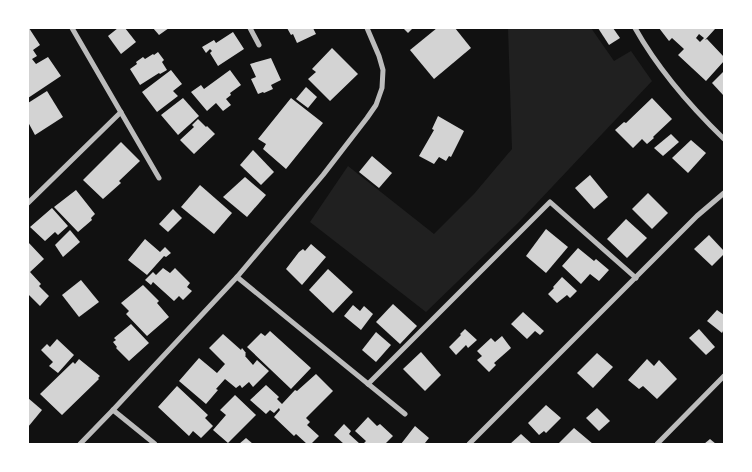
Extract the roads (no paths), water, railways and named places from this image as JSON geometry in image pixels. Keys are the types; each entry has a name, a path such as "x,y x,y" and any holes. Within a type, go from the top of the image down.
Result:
{"street":[{"path":"72,28 159,178"},
{"path":"250,28 259,45"},
{"path":"80,444 237,277 322,175 376,105 382,88 383,70 380,56 368,28"},
{"path":"634,28 673,84 724,139"},
{"path":"28,203 121,112"},
{"path":"469,444 697,216 724,193"},
{"path":"368,384 550,202 636,278"},
{"path":"237,277 405,414"},
{"path":"657,444 724,376"},
{"path":"113,410 155,444"}]}
